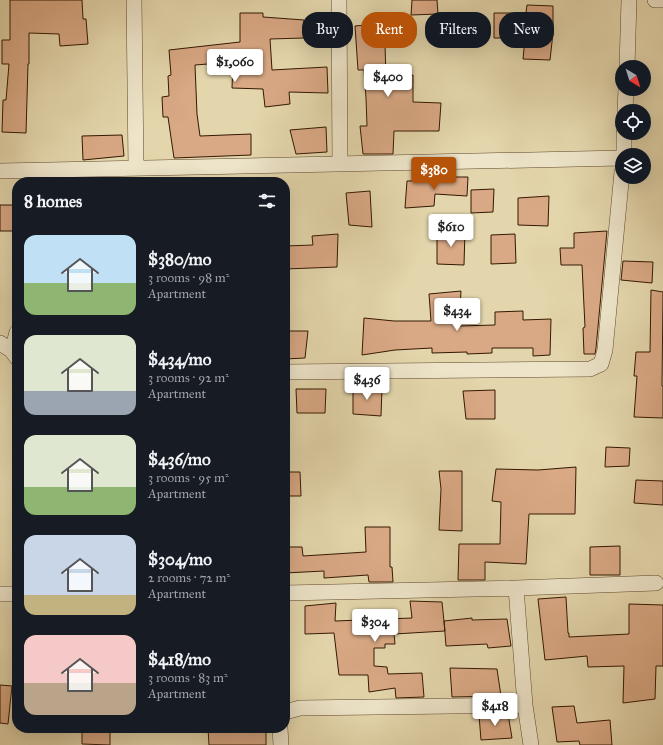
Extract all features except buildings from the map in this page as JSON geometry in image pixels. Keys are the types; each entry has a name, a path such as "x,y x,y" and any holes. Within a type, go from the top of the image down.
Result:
{"street":[{"path":"134,0 136,168"},
{"path":"338,0 340,164"},
{"path":"627,60 629,0"},
{"path":"655,0 663,0"},
{"path":"0,171 22,176 136,168 615,158"},
{"path":"290,372 590,369 602,364 605,350 621,184"},
{"path":"290,593 516,588 656,583"},
{"path":"516,588 525,705 531,745"},
{"path":"0,594 12,594"},
{"path":"290,711 300,708 525,705"},
{"path":"280,733 281,745"}]}
